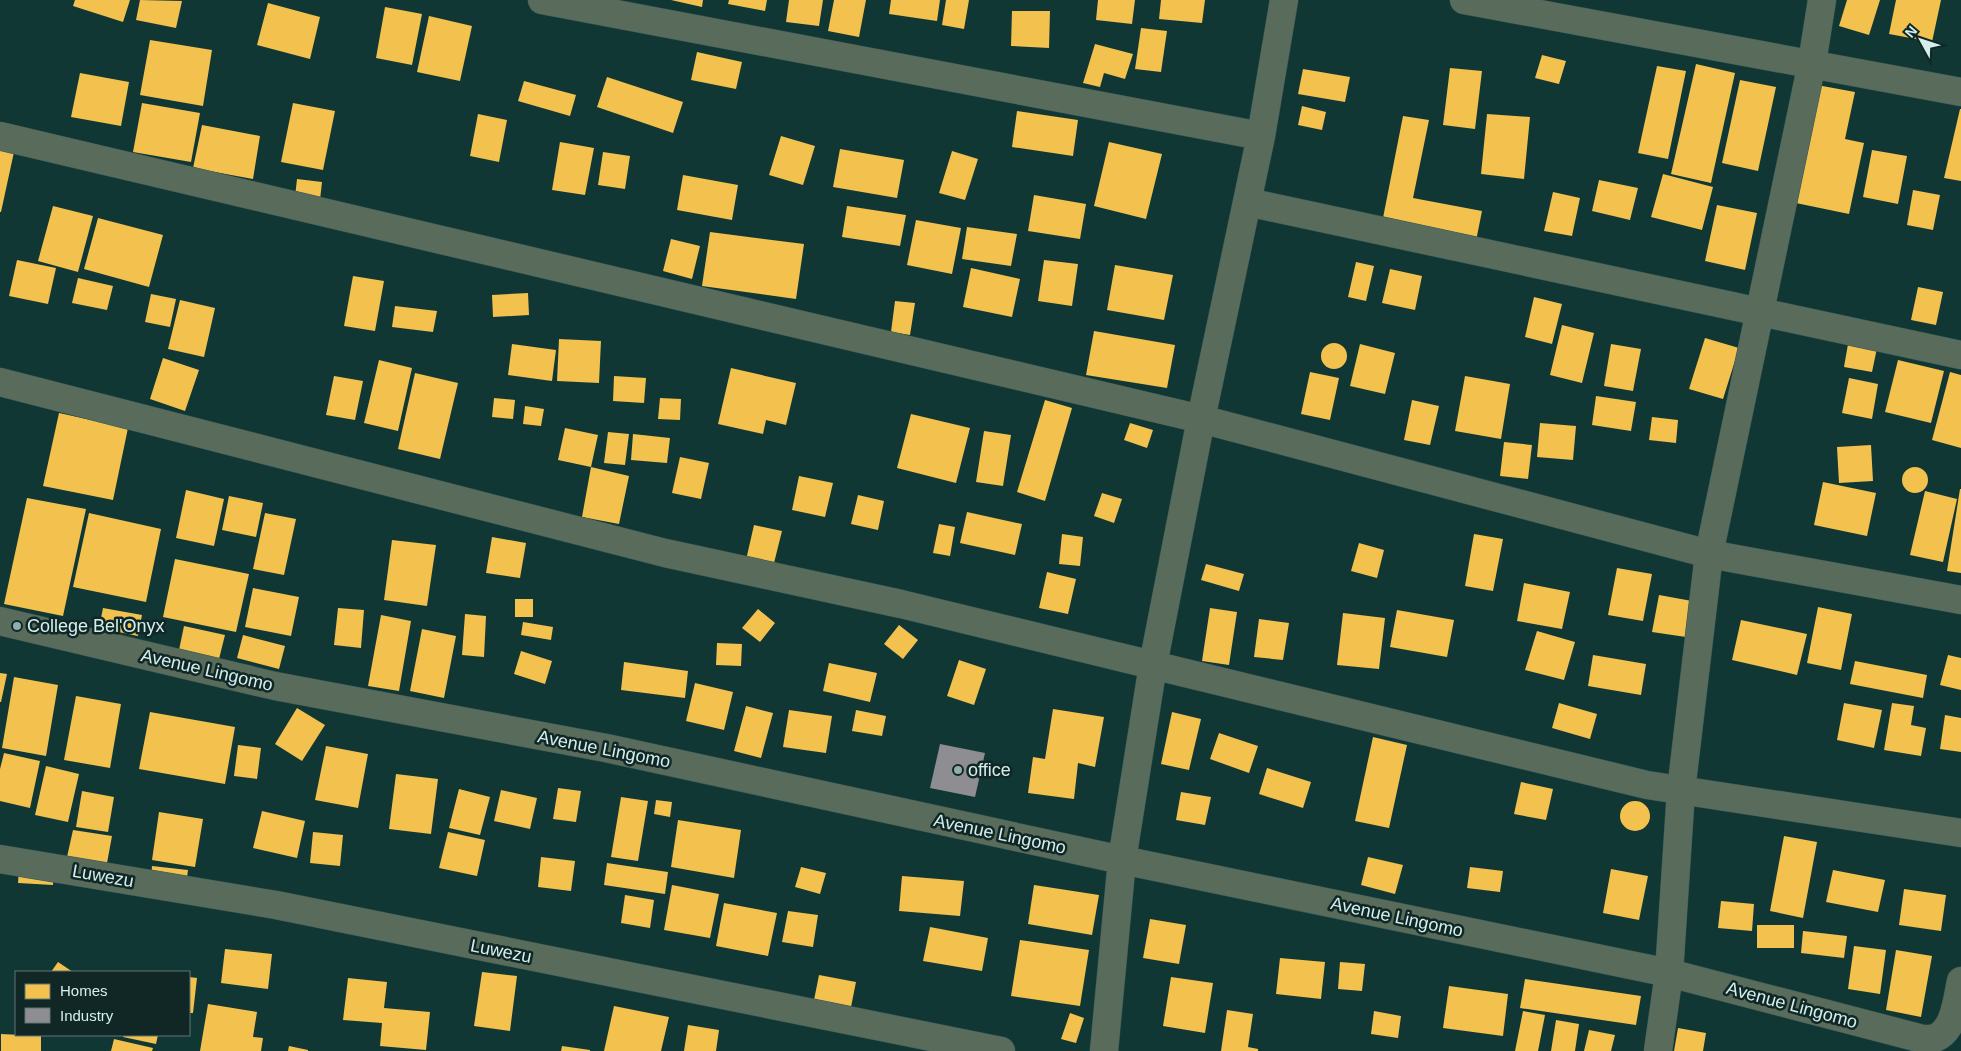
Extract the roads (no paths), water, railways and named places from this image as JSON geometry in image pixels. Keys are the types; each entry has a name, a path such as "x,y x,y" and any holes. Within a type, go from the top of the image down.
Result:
{"street":[{"path":"542,0 1261,136"},
{"path":"1104,1051 1122,860 1154,665 1201,419 1261,136 1284,0"},
{"path":"1464,0 1961,92"},
{"path":"1658,1051 1669,973 1681,791 1709,554 1812,63 1822,0"},
{"path":"0,136 1201,419 1709,554 1961,600"},
{"path":"1247,202 1961,355"},
{"path":"0,382 665,553 901,604 1637,782 1681,791 1961,833"},
{"name":"Avenue Lingomo","path":"0,622 275,686 606,748 1122,860 1669,973 1922,1039 1934,1038 1944,1032 1952,1018 1961,981"},
{"name":"Luwezu","path":"0,859 276,905 1001,1051"}],"place":[{"name":"College Bel'Onyx","path":"17,626"},
{"name":"office","path":"958,770"}]}
